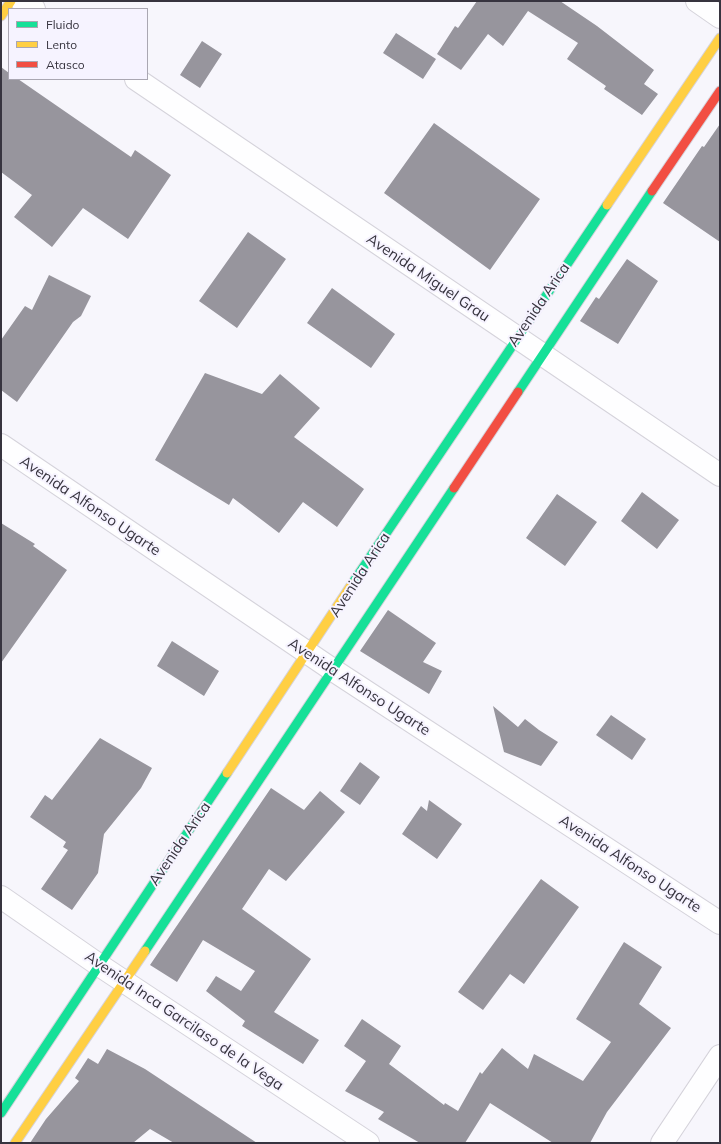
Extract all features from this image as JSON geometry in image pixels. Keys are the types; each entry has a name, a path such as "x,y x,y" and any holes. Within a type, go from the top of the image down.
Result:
{"street":[{"path":"1,16 11,1"},
{"path":"22,1 32,8"},
{"path":"696,1 720,17"},
{"name":"Avenida Arica","path":"1,1112 308,653 516,338 720,38"},
{"name":"Avenida Miguel Grau","path":"137,80 720,475"},
{"name":"Avenida Arica","path":"15,1143 125,982 542,355 720,91"},
{"name":"Avenida Alfonso Ugarte","path":"1,445 333,670 720,923"},
{"name":"Avenida Inca Garcilaso de la Vega","path":"1,896 99,965 368,1143"},
{"path":"662,1143 720,1056"}],"building":[{"path":"477,1 560,1 597,26 654,70 644,84 658,94 642,115 604,89 606,86 567,59 578,43 528,11 503,46 488,34 461,70 437,54 455,26 458,28"},
{"path":"396,33 436,59 423,79 383,53"},
{"path":"202,41 222,54 200,88 180,75"},
{"path":"1,67 8,72 8,80 19,80 131,157 135,150 171,175 128,239 83,208 52,247 14,217 32,195 1,172"},
{"path":"434,123 540,199 490,270 384,193"},
{"path":"720,124 720,242 663,203 702,146 704,147"},
{"path":"248,232 286,259 237,328 199,301"},
{"path":"627,259 658,281 618,344 580,321 596,297 599,299"},
{"path":"49,275 91,296 81,316 73,322 17,402 1,390 1,340 25,306 32,310"},
{"path":"332,288 395,334 371,368 307,323"},
{"path":"205,373 262,394 280,374 320,408 294,437 364,489 337,527 303,502 279,533 233,498 229,505 155,460"},
{"path":"642,492 679,520 657,549 621,521"},
{"path":"557,494 597,522 565,566 526,538"},
{"path":"1,523 35,544 33,546 67,570 1,663"},
{"path":"388,610 436,643 423,662 442,671 429,694 360,651"},
{"path":"172,641 219,671 204,696 157,666"},
{"path":"493,706 518,727 525,719 558,742 541,766 504,752"},
{"path":"611,715 646,739 632,760 596,735"},
{"path":"100,738 152,768 141,788 104,834 98,873 72,910 41,889 68,850 63,847 66,842 30,817 45,795 52,800"},
{"path":"360,762 380,777 360,805 340,791"},
{"path":"271,788 304,810 320,791 345,812 286,881 269,869 242,909 311,959 274,1012 319,1040 303,1064 242,1026 245,1021 206,991 216,976 241,991 255,971 203,940 177,982 150,965"},
{"path":"429,800 462,824 437,859 402,834 421,806 427,811"},
{"path":"541,879 579,907 524,984 510,974 483,1010 458,992"},
{"path":"624,942 662,967 639,1004 671,1028 607,1112 590,1143 553,1143 490,1103 465,1143 420,1143 378,1119 384,1112 345,1091 366,1061 344,1046 362,1019 401,1046 389,1064 444,1105 445,1103 458,1111 480,1072 482,1074 502,1048 528,1069 534,1054 583,1081 611,1042 576,1019"},
{"path":"107,1049 145,1069 257,1143 174,1143 150,1129 133,1143 30,1143 46,1119 79,1081 75,1078 88,1058 98,1064"}],"traffic: fast":[{"path":"518,392 652,191"},
{"path":"352,584 607,205"},
{"path":"145,951 454,488"},
{"path":"1,1113 227,773"}],"traffic: slow":[{"path":"1,16 11,1"},
{"path":"607,205 720,38"},
{"path":"227,773 352,584"},
{"path":"15,1143 145,951"}],"traffic: jam":[{"path":"652,191 720,91"},
{"path":"454,488 518,392"}]}
